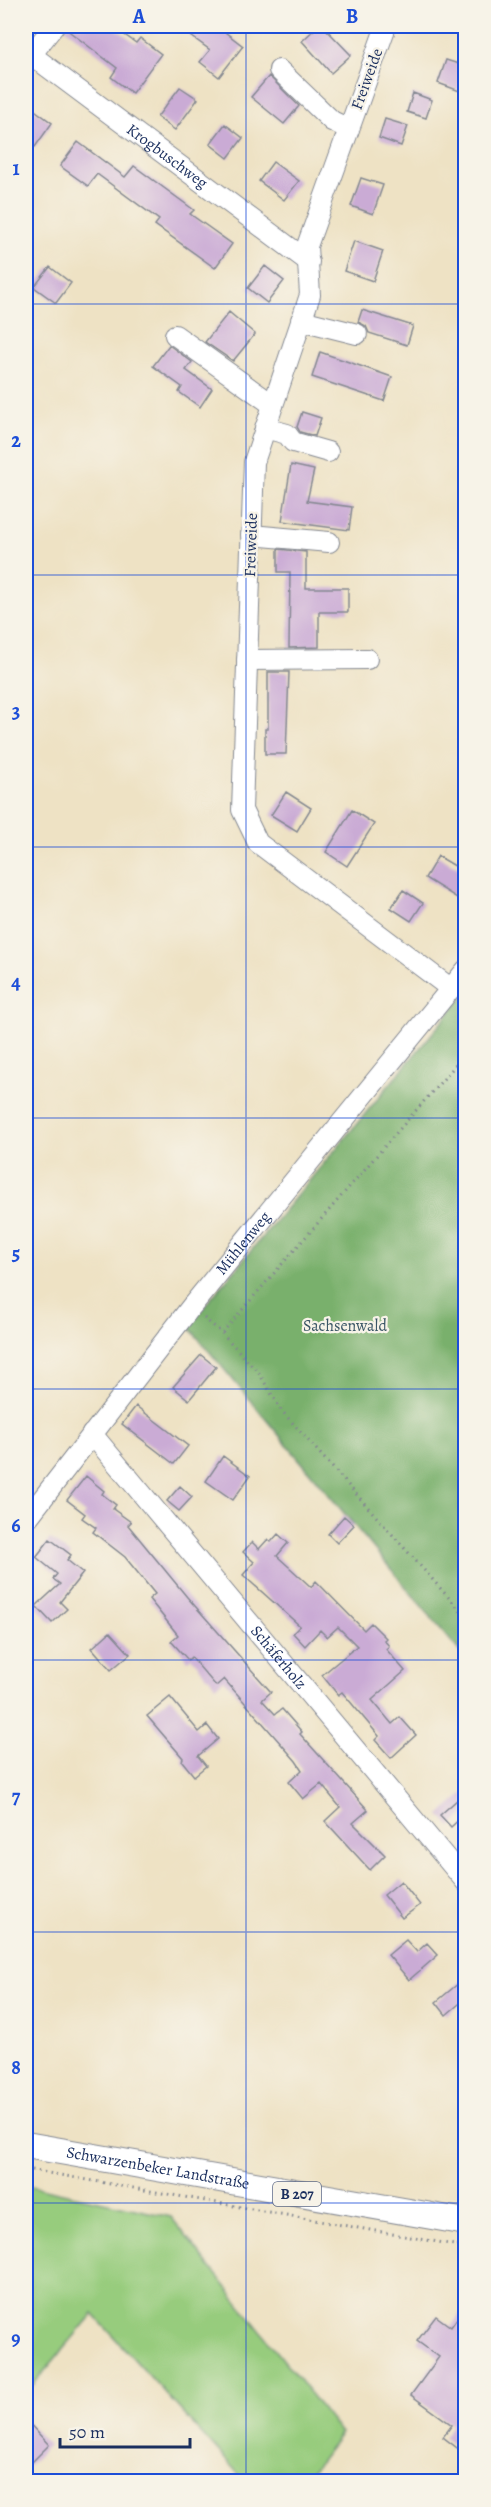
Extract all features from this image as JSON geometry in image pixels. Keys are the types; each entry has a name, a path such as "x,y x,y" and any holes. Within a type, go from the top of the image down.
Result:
{"main road":[{"name":"Schwarzenbeker Landstraße","path":"26,2145 465,2223"}],"street":[{"path":"28,53 54,26"},
{"name":"Freiweide","path":"386,26 307,246 310,295 254,462 242,810 258,843 450,988"},
{"name":"Krogbuschweg","path":"28,53 309,262"},
{"path":"279,70 332,121 349,129"},
{"path":"301,320 357,334"},
{"path":"175,335 273,405"},
{"path":"265,428 287,434 293,442 328,452"},
{"path":"251,535 329,542"},
{"path":"247,660 367,659"},
{"name":"Mühlenweg","path":"26,1520 191,1307 465,970"},
{"name":"Schäferholz","path":"92,1434 465,1882"}],"path":[{"path":"222,1333 465,1053"},
{"path":"191,1307 222,1333 259,1373 281,1410 465,1617"},
{"path":"26,2169 465,2247"}],"green space":[{"name":"Sachsenwald","path":"465,994 465,1658 188,1326"},
{"path":"26,2185 171,2217 341,2433 304,2481 245,2481 93,2314 26,2393"}],"building":[{"path":"66,26 112,26 136,43 140,38 161,54 132,93 111,77 117,68 66,29"},
{"path":"177,26 217,26 243,46 219,77 200,62 210,50"},
{"path":"318,26 323,26 351,55 331,73 302,41"},
{"path":"446,60 465,66 465,93 438,83"},
{"path":"269,76 299,106 284,124 251,97"},
{"path":"180,87 198,99 175,130 157,117"},
{"path":"413,93 432,100 426,118 407,112"},
{"path":"32,108 52,123 35,147 26,140 26,118"},
{"path":"385,119 408,126 401,146 379,138"},
{"path":"225,124 243,138 228,158 210,144"},
{"path":"78,142 125,177 134,166 194,210 190,214 232,244 215,268 155,225 159,220 97,174 88,186 60,166"},
{"path":"273,162 299,181 284,200 259,181"},
{"path":"361,178 383,185 373,214 351,206"},
{"path":"354,241 383,251 373,281 344,271"},
{"path":"265,266 284,281 267,303 248,288"},
{"path":"50,267 71,283 56,303 34,287"},
{"path":"362,310 413,326 407,345 369,333 366,326 358,322"},
{"path":"229,312 255,334 233,361 205,342"},
{"path":"169,345 192,362 186,370 212,389 200,407 179,392 182,387 153,366"},
{"path":"320,352 392,377 384,401 312,377"},
{"path":"302,412 321,418 315,436 300,432 297,427"},
{"path":"291,465 314,470 307,501 352,507 349,530 282,521"},
{"path":"278,549 306,552 306,588 348,588 348,612 319,612 319,647 289,648 290,572 278,572"},
{"path":"268,672 289,672 286,754 265,754 265,729 268,729"},
{"path":"286,792 311,808 297,831 271,815"},
{"path":"352,810 374,824 347,866 326,852"},
{"path":"438,856 465,872 465,903 425,878"},
{"path":"403,890 423,903 411,921 391,908"},
{"path":"201,1355 216,1367 189,1400 173,1387"},
{"path":"136,1406 188,1446 174,1464 122,1424"},
{"path":"223,1456 250,1476 233,1500 206,1481"},
{"path":"86,1476 104,1491 102,1494 116,1505 113,1509 131,1522 128,1525 187,1597 271,1692 262,1700 275,1714 282,1709 302,1732 300,1734 368,1810 353,1823 385,1855 370,1870 325,1821 340,1807 321,1784 303,1799 289,1782 302,1770 296,1761 224,1679 216,1686 191,1657 188,1660 171,1641 178,1635 149,1599 155,1594 125,1557 93,1532 96,1528 82,1518 85,1514 67,1500"},
{"path":"180,1486 192,1497 179,1511 167,1501"},
{"path":"344,1516 354,1525 337,1543 328,1534"},
{"path":"278,1534 288,1543 277,1556 311,1587 316,1581 364,1630 371,1623 386,1638 384,1640 389,1646 386,1649 405,1671 372,1700 392,1724 400,1717 416,1735 391,1758 375,1740 379,1736 342,1692 338,1695 322,1675 357,1646 338,1627 327,1637 320,1630 305,1646 293,1633 300,1626 243,1575 254,1562 243,1552 252,1542 259,1549 268,1539 271,1542"},
{"path":"50,1539 71,1555 67,1560 83,1573 60,1602 67,1609 52,1623 36,1606 60,1584 53,1579 57,1574 36,1557"},
{"path":"110,1632 130,1654 111,1670 92,1648"},
{"path":"170,1697 199,1732 207,1725 218,1739 198,1756 206,1766 194,1776 182,1761 183,1758 147,1716"},
{"path":"465,1793 465,1814 451,1827 440,1815"},
{"path":"401,1881 420,1905 402,1918 384,1895"},
{"path":"406,1940 417,1952 427,1943 438,1955 409,1980 388,1955"},
{"path":"465,1978 465,1999 446,2015 436,2002"},
{"path":"465,2307 465,2454 443,2437 452,2425 411,2395 439,2357 417,2341 436,2316 451,2327"},
{"path":"26,2420 49,2445 26,2468"}]}
